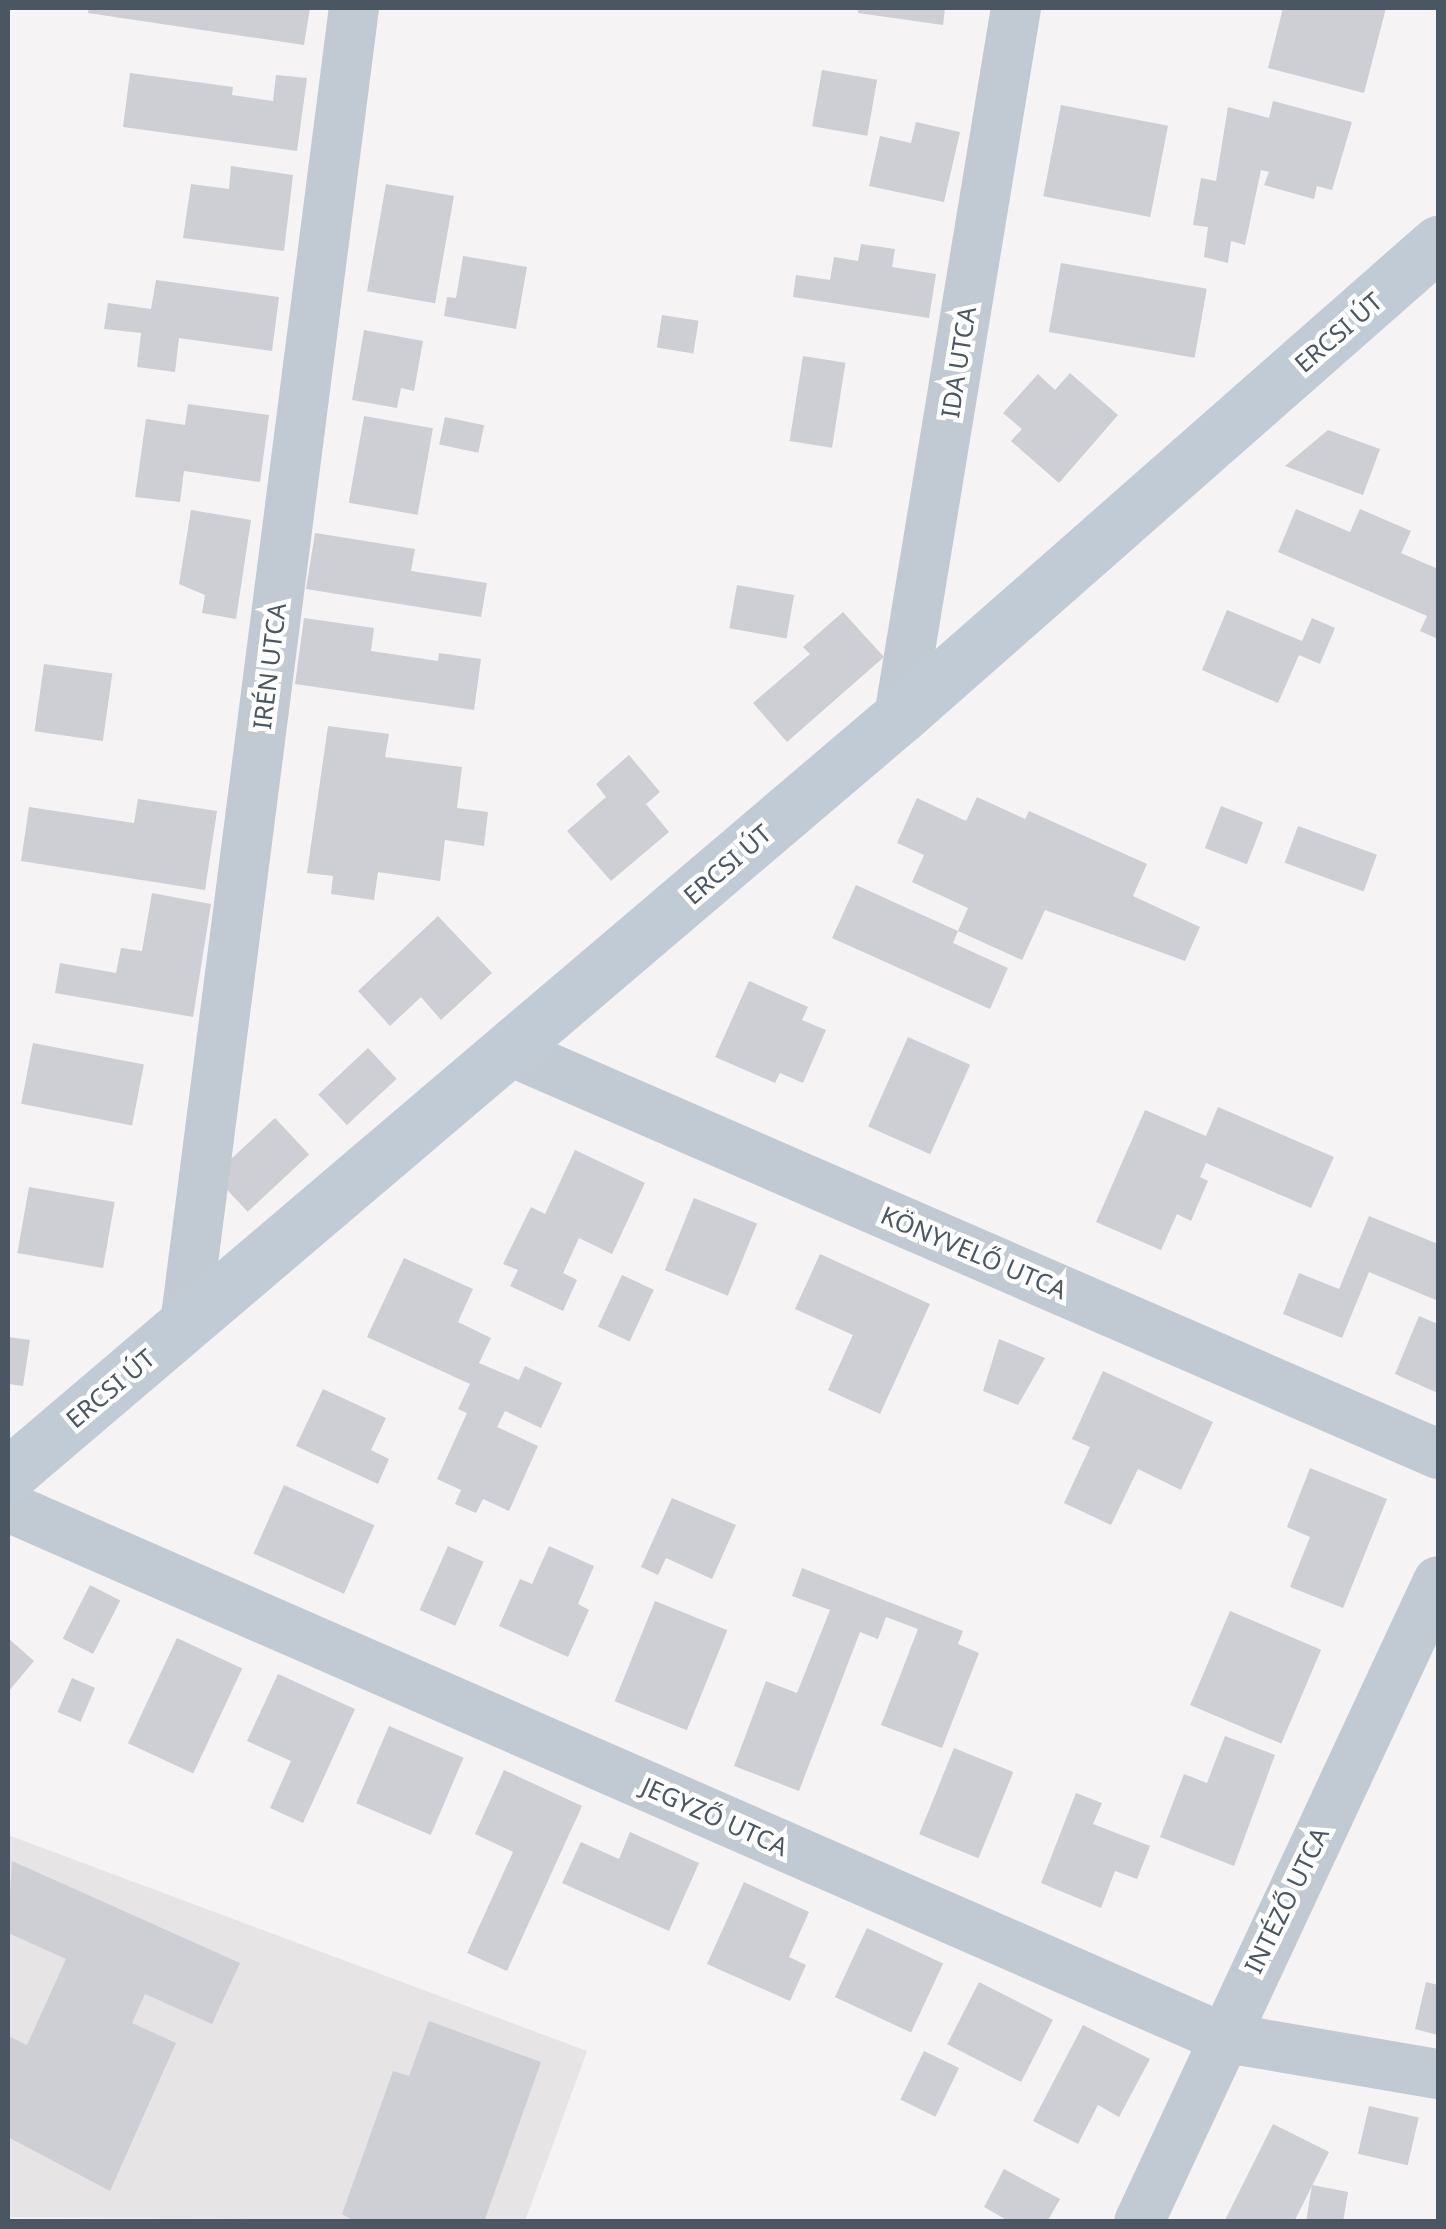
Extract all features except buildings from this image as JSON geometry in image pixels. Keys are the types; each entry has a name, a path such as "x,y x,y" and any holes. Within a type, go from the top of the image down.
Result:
{"main road":[{"name":"ERCSI ÚT","path":"8,1475 899,717 1438,243"}],"street":[{"name":"IRÉN UTCA","path":"185,1325 354,8"},
{"name":"IDA UTCA","path":"899,717 1016,8"},
{"name":"KÖNYVELŐ UTCA","path":"510,1051 1438,1454"},
{"name":"JEGYZŐ UTCA","path":"8,1507 1221,2037 1438,2074"},
{"name":"INTÉZŐ UTCA","path":"1139,2222 1221,2037 1438,1581"}],"shaded area":[{"path":"8,1835 587,2051 525,2221 8,2217"}]}
